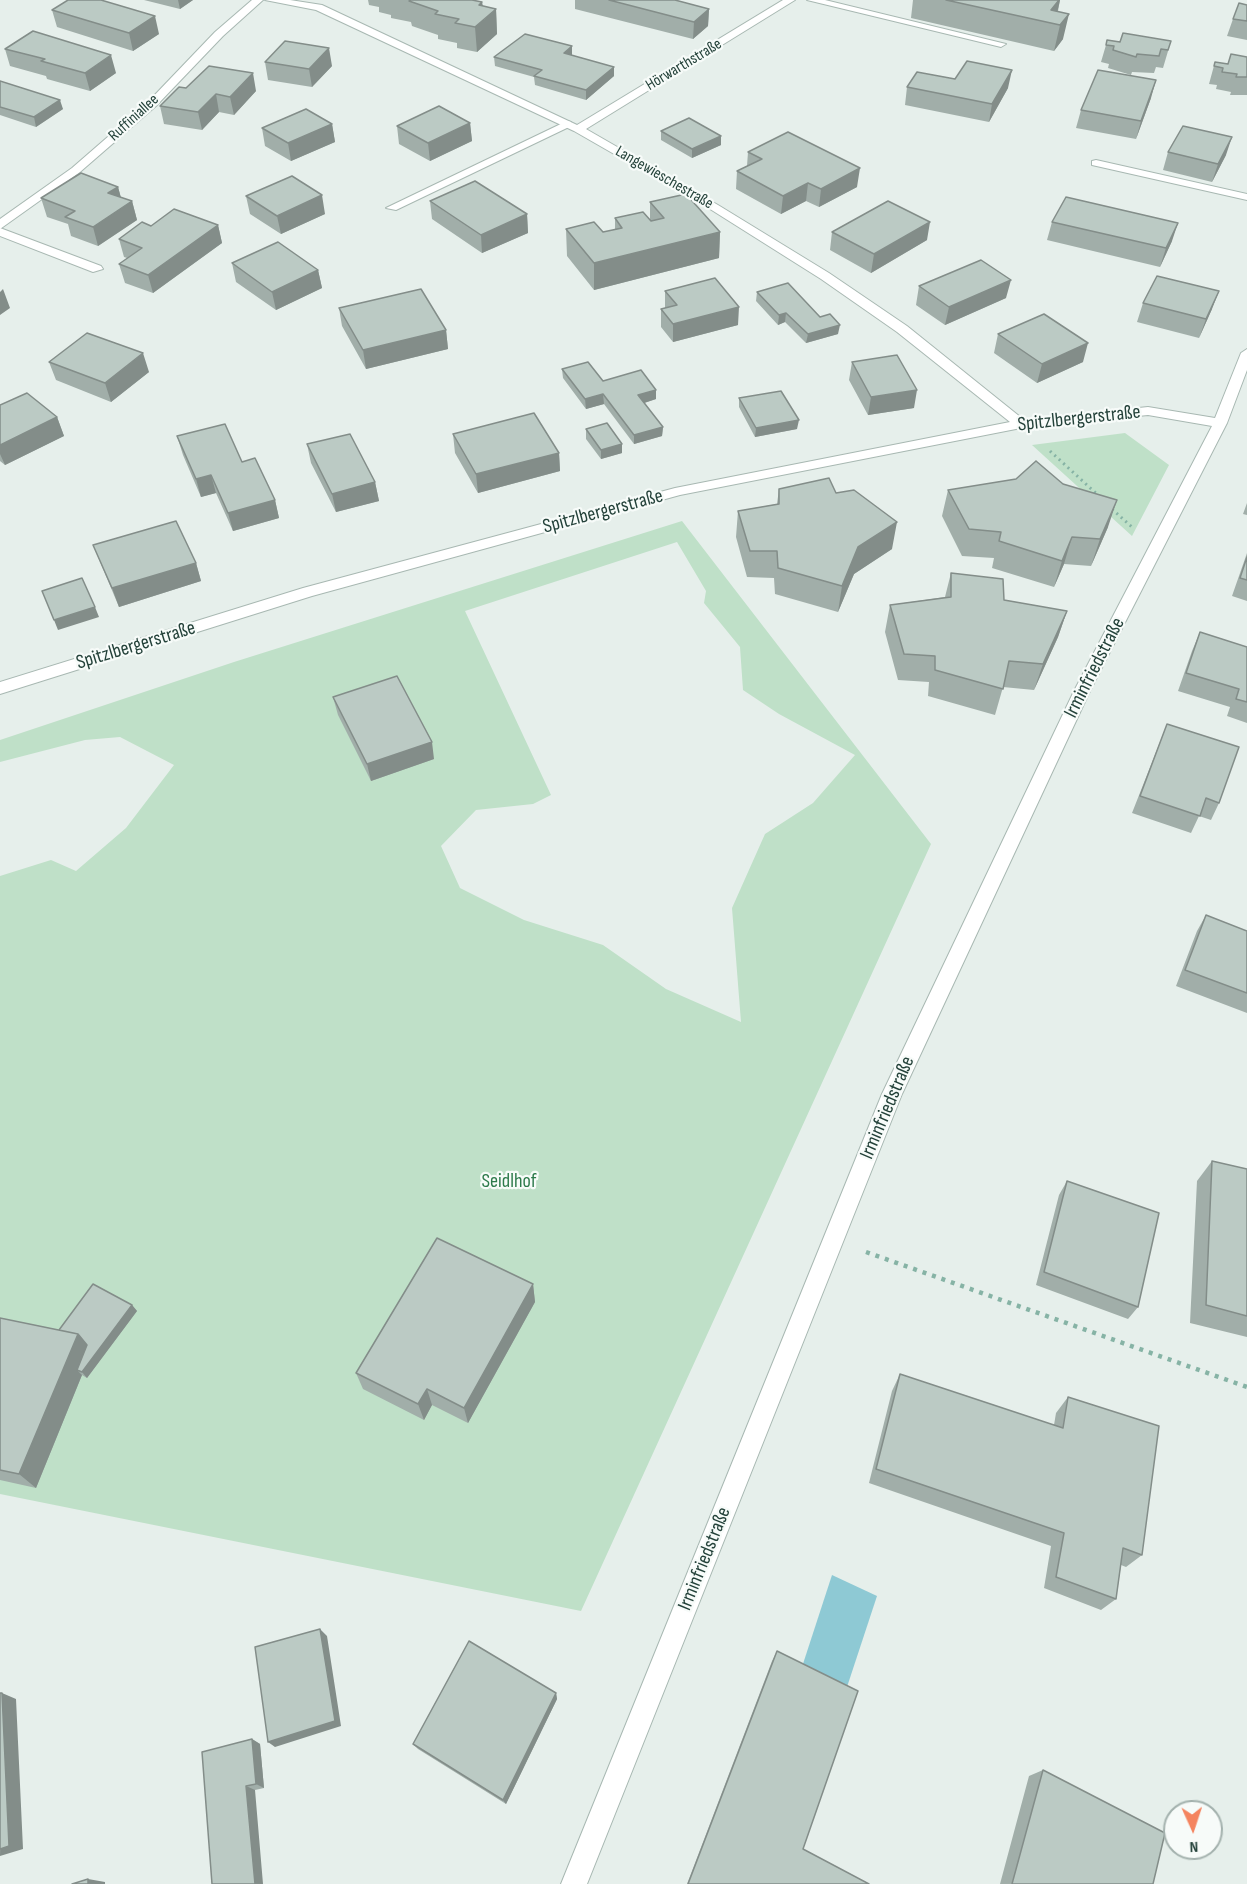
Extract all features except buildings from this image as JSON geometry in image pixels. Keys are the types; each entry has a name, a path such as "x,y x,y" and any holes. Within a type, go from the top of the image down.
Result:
{"street":[{"name":"Ruffiniallee","path":"0,225 76,170 152,104 219,34 258,0"},
{"name":"Langewieschestraße","path":"270,0 318,7 573,126 714,207 825,276 902,329 1021,424"},
{"name":"Hörwarthstraße","path":"392,207 573,126 790,0"},
{"path":"813,0 1001,44"},
{"path":"1096,163 1247,197"},
{"path":"0,232 97,268"},
{"name":"Irminfriedstraße","path":"574,1884 892,1094 1082,692 1220,423 1247,353"},
{"name":"Spitzlbergerstraße","path":"0,688 308,592 680,491 1021,424 1148,411 1220,423"}],"path":[{"path":"1021,424 1155,549"},
{"path":"834,1241 1247,1387"}],"green space":[{"path":"1125,433 1169,465 1132,536 1032,445"},
{"name":"Seidlhof","path":"682,521 931,844 581,1611 0,1494 0,876 51,860 76,871 126,828 174,765 120,737 85,740 0,762 0,740 234,662","holes":["677,542 706,591 704,603 740,647 743,690 779,714 855,755 813,803 765,834 732,908 741,1022 666,989 603,945 524,920 460,888 441,846 476,810 533,804 551,795 465,611"]}],"water":[{"path":"832,1575 877,1596 846,1690 801,1670"}]}
